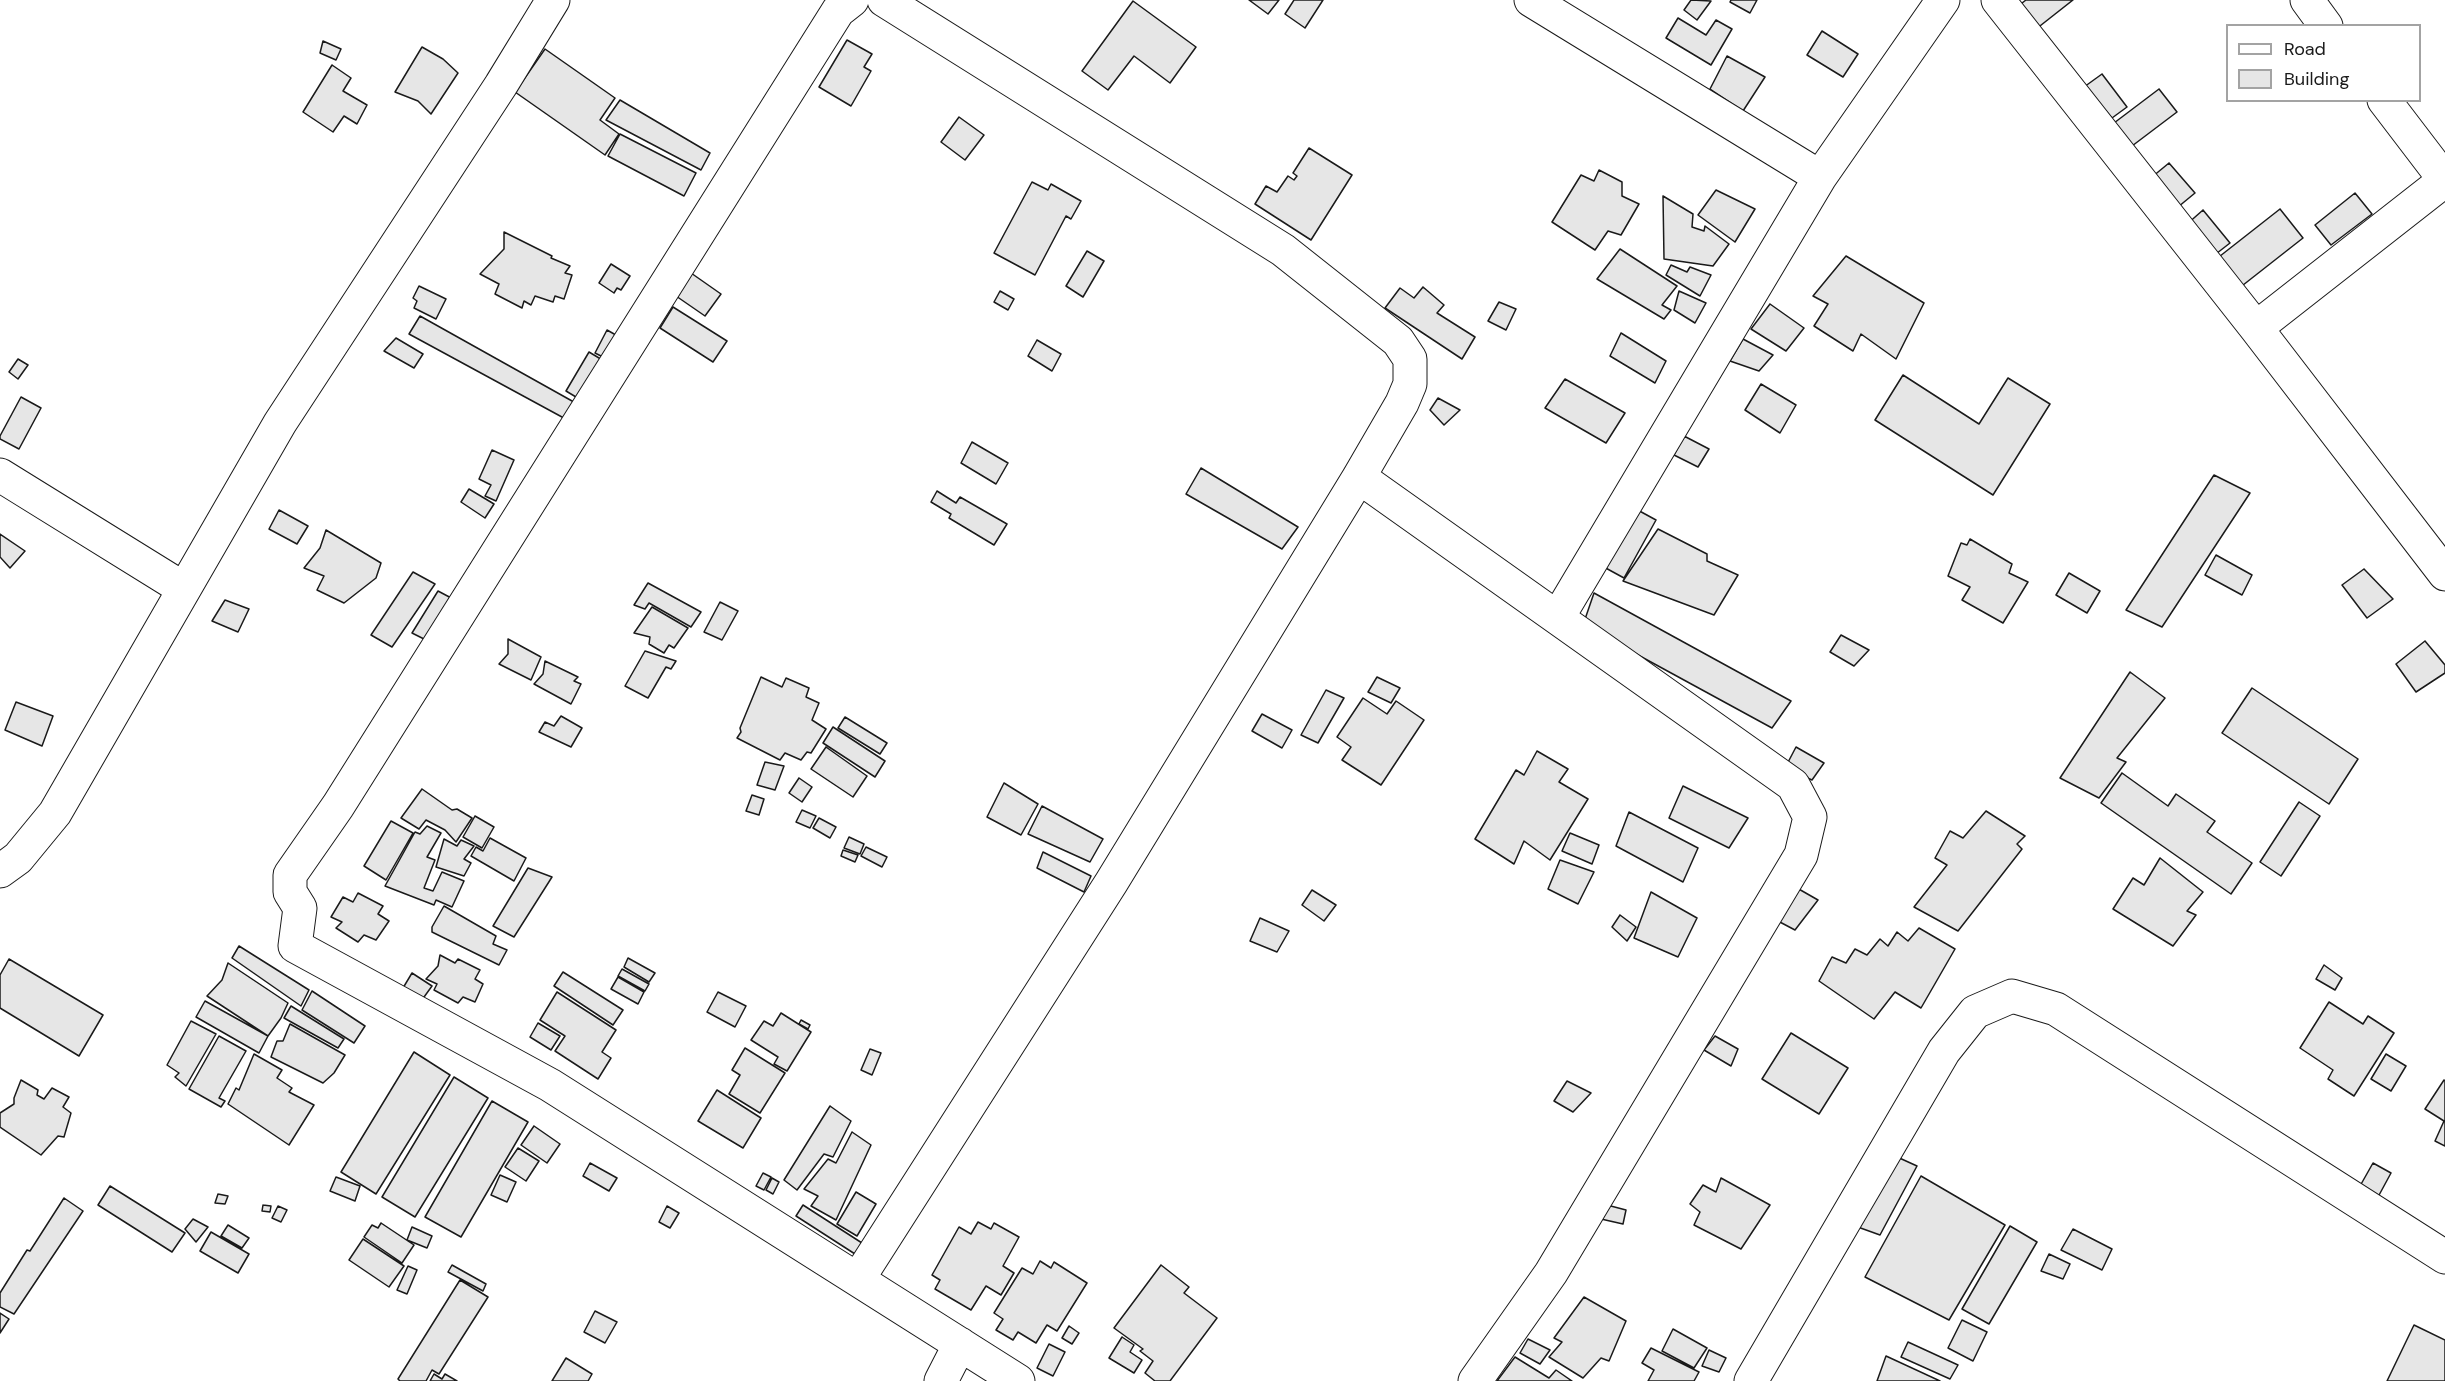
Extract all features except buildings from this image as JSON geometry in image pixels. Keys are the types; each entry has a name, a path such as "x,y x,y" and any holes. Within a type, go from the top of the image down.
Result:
{"street":[{"path":"0,871 18,858 55,813 280,423 501,85 553,0"},
{"path":"852,0 838,11 338,806 290,875 290,892 300,908 295,946 550,1085 1018,1381"},
{"path":"858,1280 1111,883 1359,477 1402,403 1410,384 1410,359 1398,341 1283,249 884,0"},
{"path":"1531,0 1820,177"},
{"path":"1558,617 1820,177 1942,0"},
{"path":"1998,0 2256,328 2445,574"},
{"path":"2307,0 2325,24"},
{"path":"2256,328 2445,180 2386,102"},
{"path":"0,475 184,589"},
{"path":"1359,477 1793,785 1810,817 1801,855 1551,1273 1475,1381"},
{"path":"1751,1381 1944,1051 1975,1012 2012,996 2056,1009 2445,1257"},
{"path":"941,1381 960,1344"}]}
